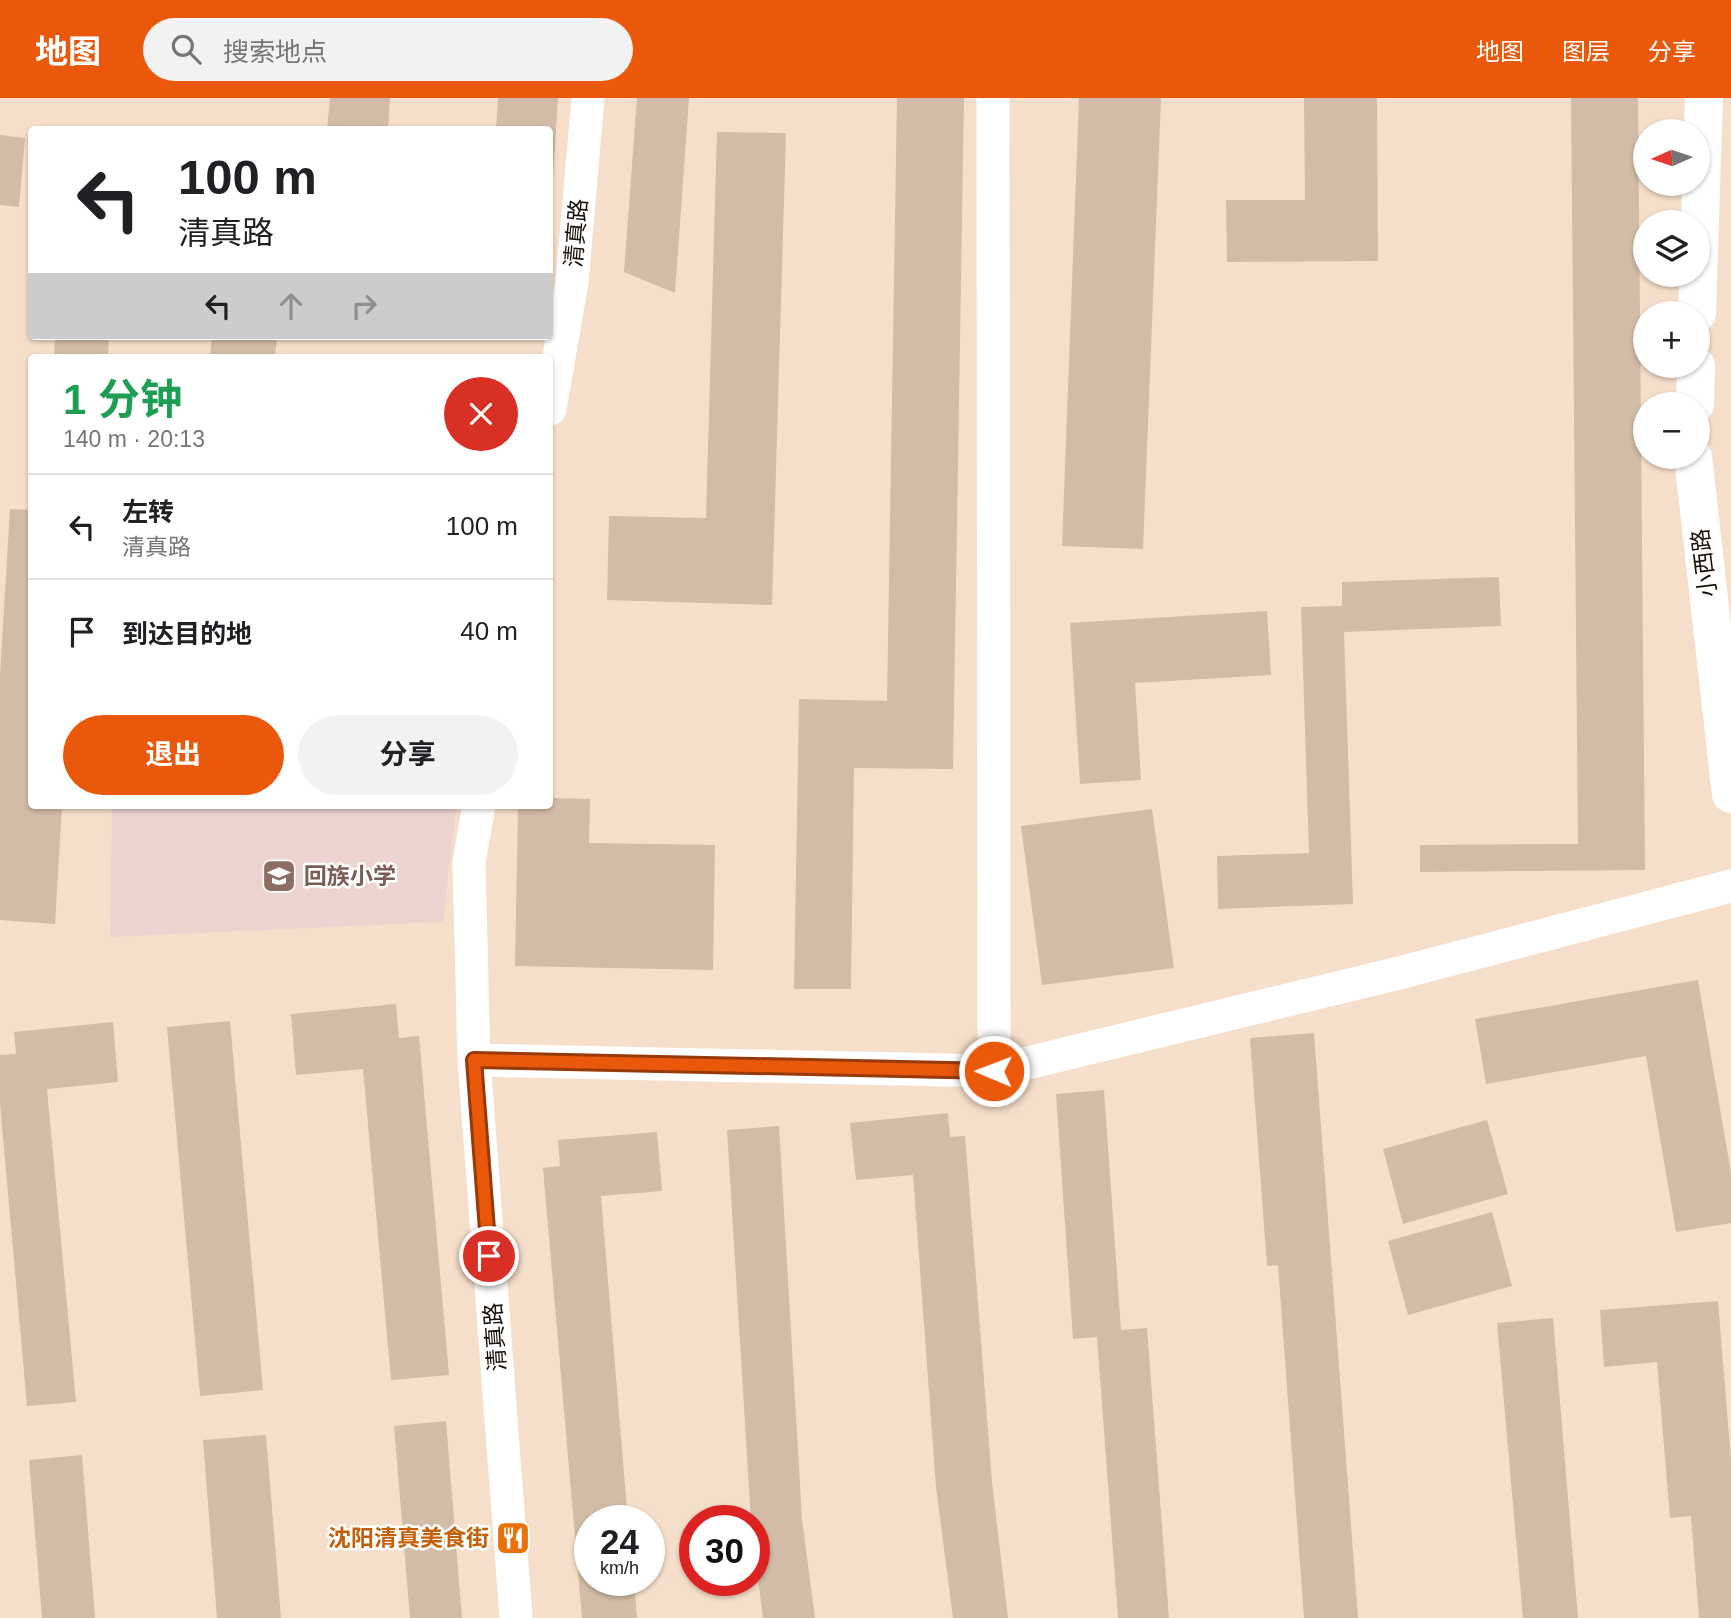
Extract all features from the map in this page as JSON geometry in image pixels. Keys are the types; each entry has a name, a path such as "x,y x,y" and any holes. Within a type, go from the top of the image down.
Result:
{"street":[{"name":"清真路","path":"553,392 572,282 588,98"},
{"path":"993,98 994,1071"},
{"path":"1697,301 1704,98"},
{"name":"小西路","path":"1694,469 1731,794"},
{"name":"清真路","path":"478,809 469,862 474,1060 516,1618"},
{"path":"474,1060 994,1071 1395,974 1731,886"}],"shaded area":[{"name":"回族小学","path":"112,809 457,809 443,922 110,937"}],"building":[{"path":"330,98 390,98 388,126 327,126"},
{"path":"498,98 558,98 553,176 553,126 496,126"},
{"path":"637,98 689,98 675,293 624,272"},
{"path":"897,98 964,98 953,769 854,768 851,989 794,989 799,699 887,701"},
{"path":"1079,98 1161,98 1143,549 1062,546"},
{"path":"1304,98 1377,98 1378,261 1227,262 1226,200 1305,200"},
{"path":"1571,98 1638,98 1638,119 1633,119 1633,196 1639,196 1639,210 1633,210 1633,287 1640,287 1640,301 1633,301 1633,378 1641,378 1641,392 1633,392 1633,469 1641,469 1645,870 1420,872 1420,845 1578,844"},
{"path":"717,132 786,133 772,605 607,600 609,516 706,518"},
{"path":"0,135 25,138 19,207 0,205"},
{"path":"55,340 109,340 108,354 54,354"},
{"path":"212,340 277,340 275,354 210,354"},
{"path":"10,509 28,510 28,809 62,809 55,924 0,920 0,675"},
{"path":"1499,577 1501,626 1344,632 1353,904 1218,909 1217,856 1309,853 1301,607 1342,606 1342,582"},
{"path":"1267,611 1271,675 1135,683 1141,780 1080,784 1070,623"},
{"path":"553,798 590,799 589,843 715,845 713,970 515,966 518,809 553,809"},
{"path":"1152,809 1174,968 1042,985 1021,826"},
{"path":"1698,980 1731,1173 1731,1223 1676,1232 1646,1056 1486,1084 1475,1019"},
{"path":"396,1004 399,1038 419,1036 449,1375 391,1380 363,1069 296,1075 291,1014"},
{"path":"230,1021 263,1390 200,1396 167,1027"},
{"path":"113,1022 118,1082 47,1089 76,1402 27,1406 0,1104 0,1055 16,1054 14,1032"},
{"path":"1314,1033 1358,1618 1304,1618 1278,1265 1267,1266 1250,1038"},
{"path":"1104,1090 1121,1330 1147,1328 1169,1618 1118,1618 1097,1337 1073,1339 1056,1094"},
{"path":"948,1113 950,1137 965,1136 992,1482 1008,1618 953,1618 936,1487 913,1175 856,1180 850,1123"},
{"path":"1487,1120 1508,1194 1403,1224 1383,1149"},
{"path":"779,1126 802,1519 815,1618 763,1618 760,1596 770,1596 770,1505 750,1505 727,1130"},
{"path":"657,1132 662,1191 601,1196 627,1505 574,1505 574,1526 543,1168 560,1166 558,1140"},
{"path":"1492,1212 1512,1286 1408,1315 1388,1241"},
{"path":"1718,1301 1731,1461 1731,1618 1699,1618 1691,1516 1670,1518 1657,1362 1604,1367 1600,1310"},
{"path":"1553,1318 1578,1618 1523,1618 1497,1323"},
{"path":"446,1421 462,1618 410,1618 394,1426"},
{"path":"266,1435 281,1618 217,1618 203,1440"},
{"path":"82,1455 95,1618 42,1618 29,1460"},
{"path":"580,1596 635,1596 637,1618 582,1618"}],"place":[{"name":"回族小学","path":"279,876"},
{"name":"沈阳清真美食街","path":"513,1538"}],"route":[{"path":"489,1256 474,1060 994,1071"}]}
